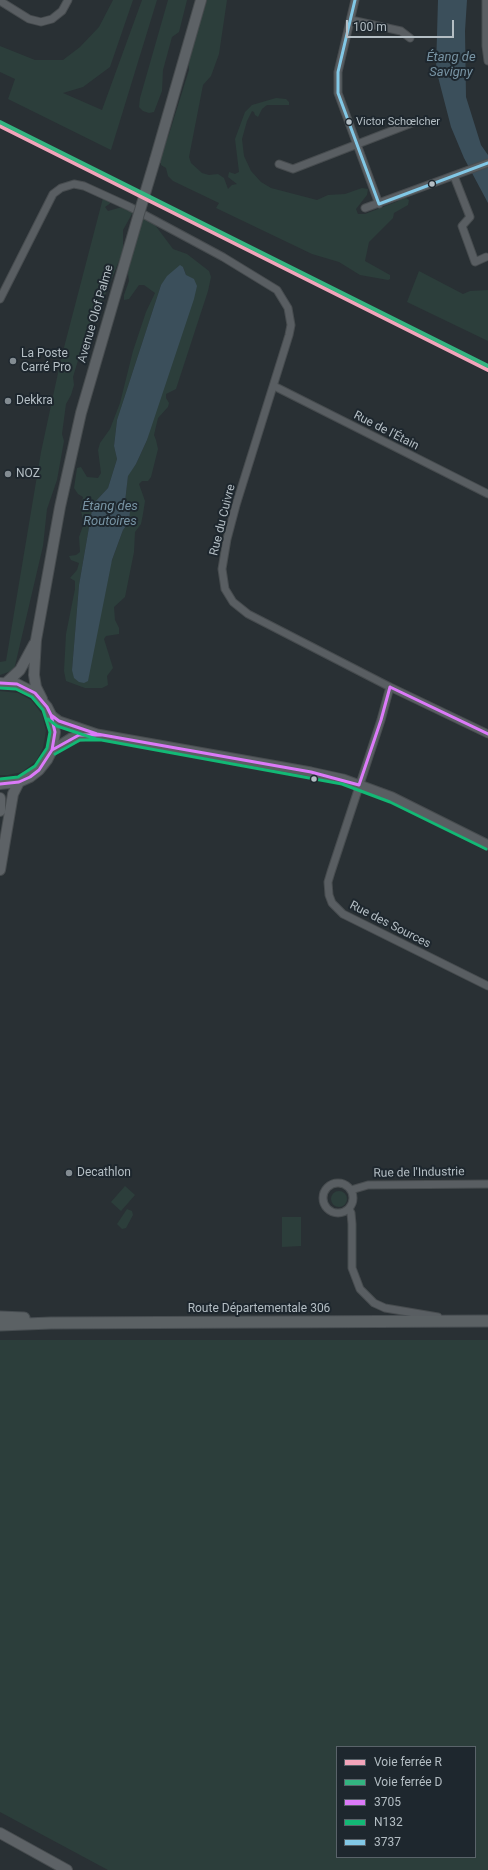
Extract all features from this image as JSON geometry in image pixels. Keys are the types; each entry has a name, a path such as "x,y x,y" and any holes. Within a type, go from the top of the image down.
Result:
{"main road":[{"name":"Avenue Olof Palme","path":"42,699 36,687 34,675 36,640 60,507 81,413 201,0"},
{"name":"Avenue Olof Palme","path":"4,683 20,670 36,640"},
{"path":"0,784 19,782 30,777 39,770 47,760 52,750 55,732 52,715 42,699 26,687 4,683"},
{"path":"0,870 13,794 19,782"},
{"path":"0,798 0,811"},
{"name":"Route Départementale 306","path":"0,1317 27,1318 51,1323"},
{"name":"Route Départementale 306","path":"0,1325 51,1323 488,1321"},
{"path":"0,1833 67,1870"}],"street":[{"path":"0,1 29,19 41,22 52,19 62,11 68,0"},
{"path":"355,0 341,59 337,82 338,93 378,204"},
{"path":"486,0 485,32 488,61"},
{"path":"351,20 401,31 410,38"},
{"path":"279,164 293,168 417,121"},
{"path":"365,208 488,163"},
{"path":"454,176 470,217 462,226 475,262 486,257"},
{"name":"Rue du Cuivre","path":"0,299 53,194 61,188 74,184 84,186 130,207 223,257 277,290 288,308 291,325 227,539 222,569 225,589 232,602 248,614 390,687 488,734"},
{"name":"Rue de l'Étain","path":"274,386 488,494"},
{"name":"Rue des Sources","path":"390,687 381,720 328,882 329,895 332,903 343,914 488,986"},
{"path":"52,715 59,721 96,734 311,772 359,785 392,797 488,845"},
{"path":"52,750 75,736 96,734"},
{"path":"340,1183 347,1185 352,1190 354,1197 353,1204 349,1209 337,1213 330,1211 323,1200 324,1193 328,1187 333,1184 340,1183"},
{"name":"Rue de l'Industrie","path":"352,1190 368,1185 488,1184"},
{"path":"349,1209 352,1224 352,1268 360,1289 367,1297 374,1303 395,1311 468,1321"}],"shaded area":[{"path":"113,0 133,0 110,67 83,87 63,93 102,110 142,0 157,0 111,150 8,99 15,79 0,72 0,46 35,60 63,60 80,47 99,27"},
{"path":"168,0 187,0 179,32 172,37 163,70 162,91 154,112 149,113 143,111 139,107 140,98"},
{"path":"207,0 227,0 219,54 211,76 203,85 189,157 191,163 202,173 209,175 218,174 224,178 228,189 232,185 237,184 228,177 229,172 235,174 239,172 235,139 245,112 252,105 276,98 286,99 289,102 289,105 267,105 262,109 258,117 252,111 247,121 242,139 244,156 251,171 261,182 271,188 317,200 328,195 345,194 362,188 368,189 367,195 356,209 358,214 365,214 405,197 409,200 408,205 394,213 393,218 369,242 365,261 390,275 390,279 388,280 360,275 339,262 312,254 216,208 219,203 173,181 168,176 166,168 161,165 160,157 169,134 189,70 188,59"},
{"path":"103,198 112,202 105,207 108,211 122,207 133,212 123,230 123,251 106,293 95,312 89,336 79,357 73,377 74,385 66,404 62,434 64,441 57,480 47,509 43,546 14,670 0,675 0,662 6,661 41,452 61,359"},
{"path":"142,216 152,221 173,249 187,254 209,271 211,277 208,291 176,389 166,394 166,398 169,403 168,407 158,418 154,435 158,449 151,477 148,481 142,481 139,484 145,501 141,524 135,532 134,552 125,597 114,607 115,620 119,628 119,634 106,636 104,639 113,668 107,676 108,685 102,688 85,688 66,681 64,671 66,634 75,589 75,581 70,578 77,570 79,563 71,560 69,556 76,555 80,552 79,537 84,523 80,507 83,497 78,494 74,488 77,468 81,467 87,477 98,478 101,473 98,450 100,443 110,429 120,403 133,351 146,312 155,293 144,285 139,285 129,299 124,300 124,295 129,281 128,273","holes":["183,267 186,275 147,440 136,464 128,475 125,502 130,512 129,522 123,530 72,670 79,585 93,504 108,488 117,459 114,446 117,420 161,285"]},
{"path":"419,271 463,294 470,291 488,290 488,341 407,302"},
{"path":"0,691 18,693 31,700 42,714 46,731 43,748 36,761 22,772 8,775 0,775"},
{"path":"125,1186 135,1195 121,1211 111,1202"},
{"path":"336,1191 342,1191 347,1196 345,1205 342,1207 336,1207 331,1202 331,1196"},
{"path":"127,1209 132,1211 133,1215 126,1228 122,1229 117,1224"},
{"path":"282,1217 301,1217 301,1246 282,1247"},
{"path":"0,1340 488,1340 488,1870 108,1870 0,1812"}],"water":[{"name":"Étang de Savigny","path":"438,0 467,0 465,31 466,97 481,145 488,155 488,203 464,158 451,127 436,69"},
{"name":"Étang des Routoires","path":"180,265 183,267 186,275 194,279 197,286 194,299 147,440 136,464 128,476 125,502 130,512 129,522 123,530 112,560 88,681 84,683 79,682 74,678 72,670 79,585 93,504 108,488 117,459 114,446 117,420 161,285 167,276"}],"rail line":[{"name":"D","path":"0,122 488,366"},
{"name":"R","path":"0,126 488,370"}],"transit line":[{"name":"3737","path":"355,0 338,72 338,93 379,204 488,163"},
{"name":"3705","path":"0,683 17,684 35,693 47,707 51,715 55,732 52,750 39,770 30,777 19,782 0,784"},
{"name":"3705","path":"390,687 488,734"},
{"name":"3705","path":"359,785 381,720 390,687"},
{"name":"N132","path":"0,688 16,689 32,697 43,710 50,732 47,748 35,766 18,777 0,779"},
{"name":"3705","path":"51,715 59,721 97,734 311,772 359,785"},
{"name":"N132","path":"48,719 57,726 96,739 342,784 390,802 486,849"},
{"name":"3705","path":"52,750 79,735 101,735"},
{"name":"N132","path":"55,754 80,740 99,740"}],"place":[{"name":"Victor Schœlcher","path":"349,122"},
{"name":"La Poste Carré Pro","path":"13,361"},
{"name":"Dekkra","path":"8,401"},
{"name":"NOZ","path":"8,474"},
{"name":"Decathlon","path":"69,1173"}]}
